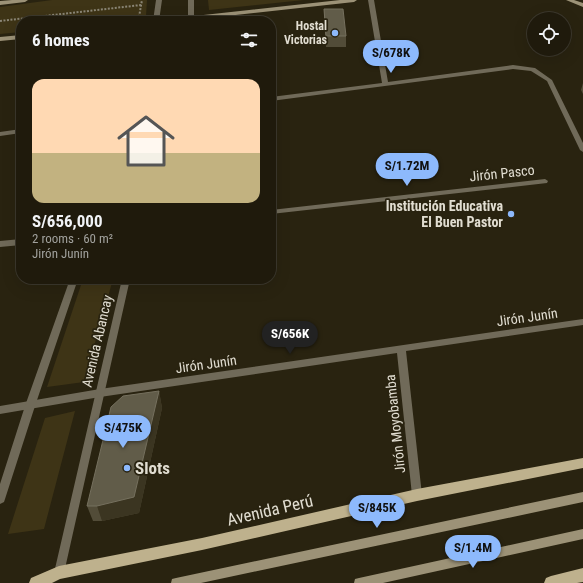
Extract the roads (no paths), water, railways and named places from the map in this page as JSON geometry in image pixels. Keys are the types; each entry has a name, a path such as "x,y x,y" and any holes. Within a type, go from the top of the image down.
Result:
{"main road":[{"path":"0,3 24,0"},
{"path":"224,16 354,0"},
{"path":"569,0 583,5"},
{"path":"0,39 16,37"},
{"name":"Avenida Perú","path":"36,583 59,573 202,544 417,495 583,462"},
{"path":"176,583 583,497"},
{"path":"359,583 583,534"},
{"path":"551,583 583,575"}],"street":[{"path":"157,16 159,0"},
{"path":"191,0 192,16"},
{"path":"371,0 385,84"},
{"path":"276,98 513,67 533,69 549,80 583,150"},
{"path":"0,134 16,132"},
{"name":"Jirón Pasco","path":"276,211 545,181"},
{"path":"0,244 16,242"},
{"path":"0,499 72,284"},
{"name":"Avenida Abancay","path":"59,573 125,284"},
{"name":"Jirón Junín","path":"0,410 100,393 583,322"},
{"name":"Jirón Moyobamba","path":"402,349 417,495"}],"place":[{"name":"Hostal Victorias","path":"335,33"},
{"name":"Institución Educativa El Buen Pastor","path":"511,214"},
{"name":"Slots","path":"127,468"}]}
